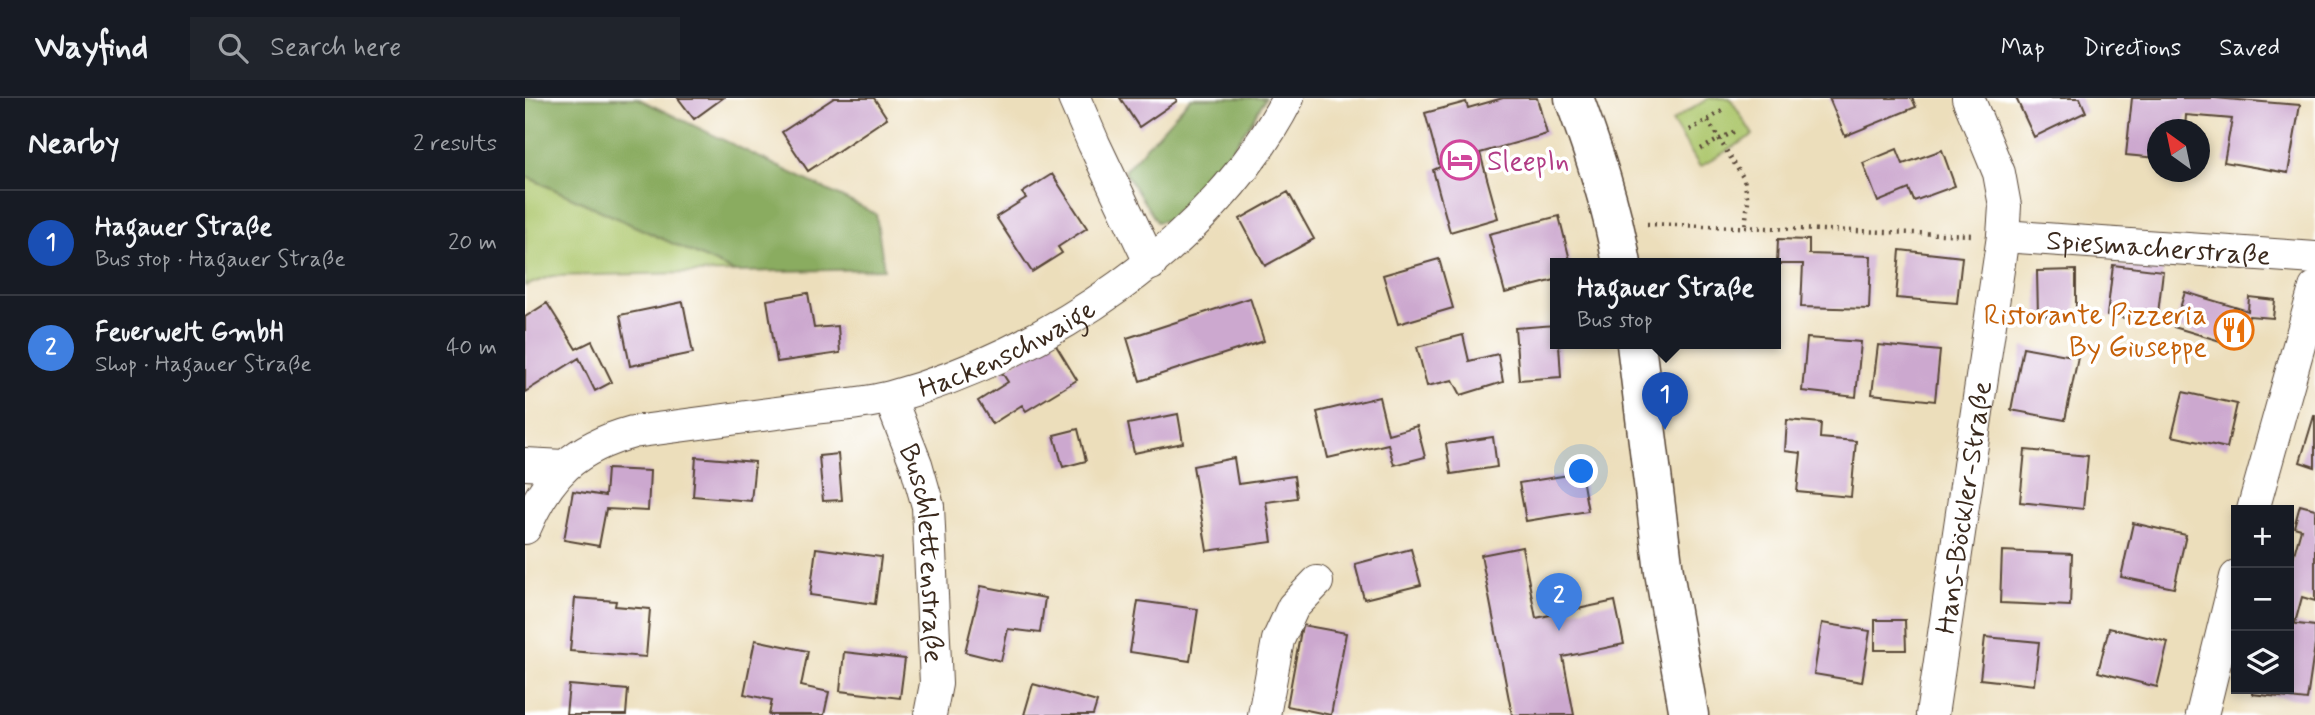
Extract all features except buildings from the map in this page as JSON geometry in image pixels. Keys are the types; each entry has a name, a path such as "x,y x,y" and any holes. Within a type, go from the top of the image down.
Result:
{"street":[{"path":"1075,98 1151,264"},
{"name":"Hackenschwaige","path":"525,528 538,498 564,466 607,439 633,432 890,398 982,365 1033,340 1151,264 1184,234 1230,185 1271,133 1288,98"},
{"path":"1574,98 1597,162 1615,224 1621,258"},
{"name":"Hans-Böckler-Straße","path":"1932,715 2003,236 2005,206 1999,173 1968,98"},
{"name":"Spiesmacherstraße","path":"2003,236 2315,258"},
{"path":"2254,505 2315,288"},
{"path":"1637,349 1664,572 1689,715"},
{"name":"Buschlettenstraße","path":"890,398 916,464 928,506 936,684 930,715"},
{"path":"525,464 564,466"},
{"path":"1264,715 1278,640 1293,607 1317,582"},
{"path":"2202,715 2231,596"}],"path":[{"path":"1690,130 1724,110"},
{"path":"1708,121 1744,179 1748,201 1745,227"},
{"path":"1701,149 1737,130"},
{"path":"1615,224 2003,236"}],"green space":[{"path":"525,98 637,98 876,214 884,269 735,272 525,176"},
{"path":"1191,98 1265,98 1245,131 1221,162 1168,220 1157,222 1124,171"},
{"path":"1709,98 1730,98 1753,135 1700,167 1672,121"},
{"path":"525,176 735,272 552,276 525,286"}],"place":[{"name":"SleepIn","path":"1460,160"},
{"name":"Ristorante Pizzeria By Giuseppe","path":"2234,330"},
{"name":"Hagauer Straße","path":"1665,430"},
{"name":"Feuerwelt GmbH","path":"1559,631"}]}
